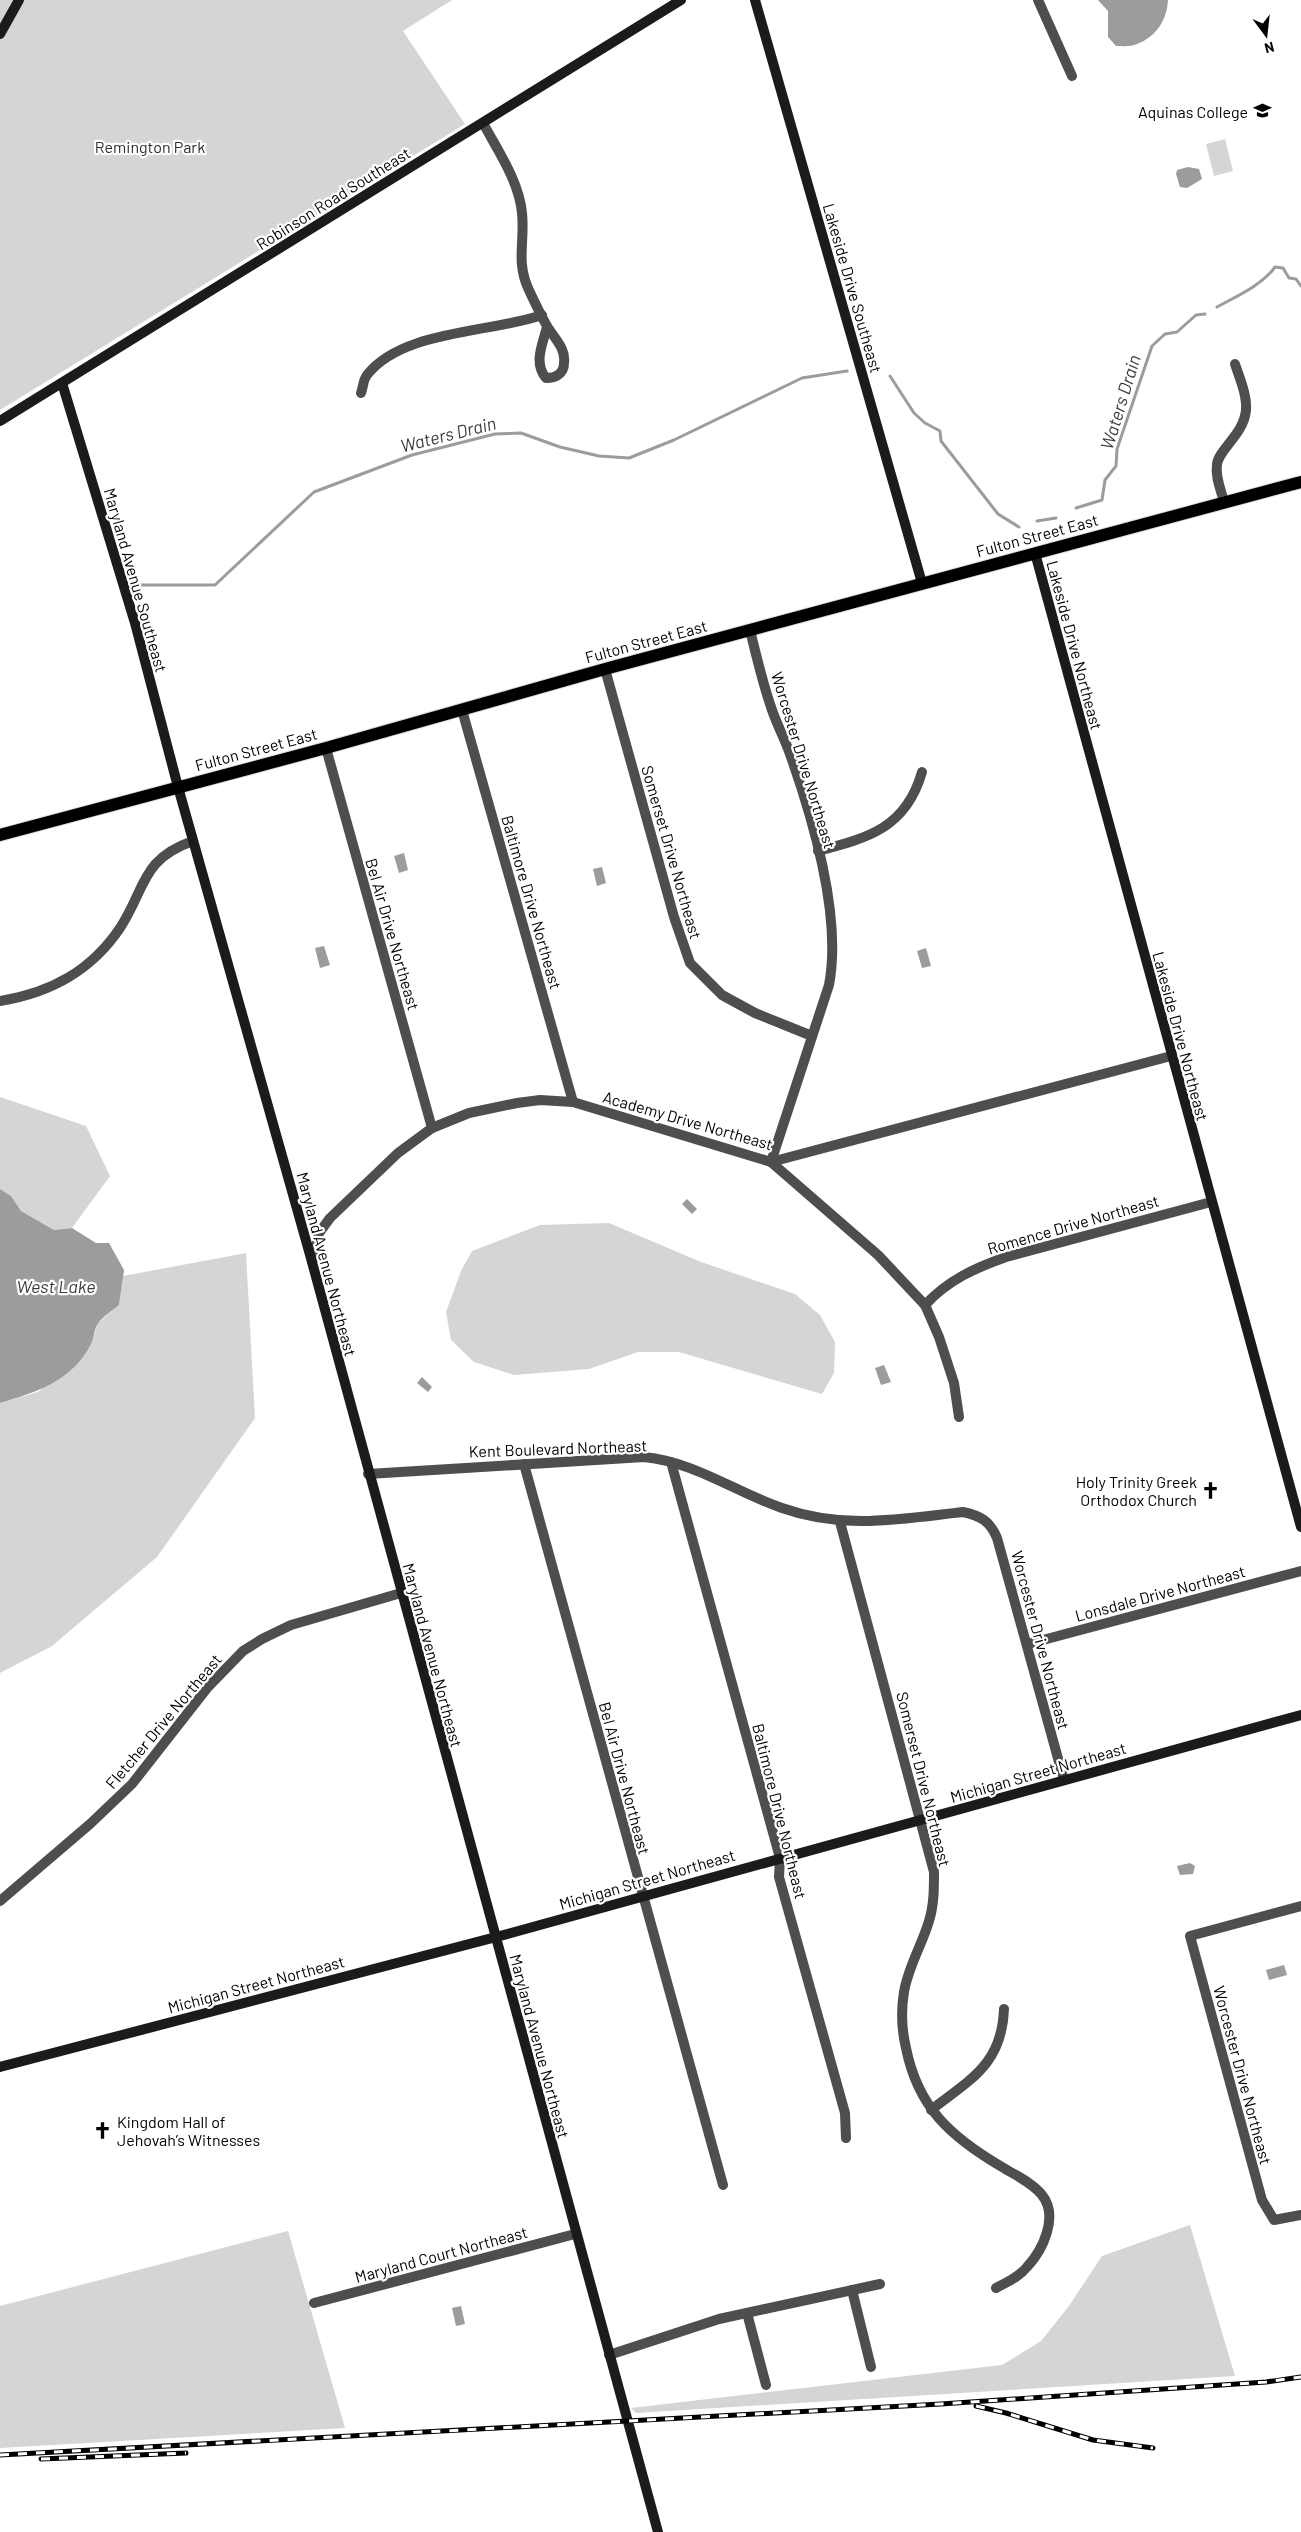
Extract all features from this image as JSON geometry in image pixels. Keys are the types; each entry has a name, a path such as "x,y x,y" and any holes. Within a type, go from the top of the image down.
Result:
{"main road":[{"name":"Fulton Street East","path":"0,835 326,748 605,669 1301,482"}],"street":[{"path":"0,34 19,0"},
{"name":"Robinson Road Southeast","path":"0,421 681,0"},
{"name":"Lakeside Drive Southeast","path":"755,0 922,583"},
{"path":"1038,0 1072,76"},
{"path":"483,123 513,178 520,199 523,230 520,252 522,270 547,327"},
{"path":"362,394 365,377 381,361 401,349 450,334 524,321 542,315"},
{"path":"1224,502 1218,480 1217,461 1241,427 1246,410 1245,396 1235,364"},
{"name":"Maryland Avenue Southeast","path":"62,383 135,623 178,786"},
{"name":"Lakeside Drive Northeast","path":"1035,553 1301,1527"},
{"name":"Worcester Drive Northeast","path":"750,630 770,705 790,752 818,851 830,912 833,964 829,985 771,1162"},
{"name":"Somerset Drive Northeast","path":"605,669 674,917 690,963 722,995 754,1013 812,1036"},
{"name":"Baltimore Drive Northeast","path":"462,710 573,1102"},
{"name":"Bel Air Drive Northeast","path":"326,748 432,1128"},
{"path":"818,851 855,841 887,826 912,799 922,772"},
{"name":"Maryland Avenue Northeast","path":"178,786 312,1262 575,2234 658,2532"},
{"path":"0,1001 17,998 57,984 90,965 120,927 158,859 177,847 193,841"},
{"name":"Academy Drive Northeast","path":"312,1262 319,1233 330,1218 398,1153 432,1128 469,1113 540,1100 573,1102 771,1162 1171,1056"},
{"path":"771,1162 878,1254 925,1305 939,1337 954,1383 959,1417"},
{"name":"Romence Drive Northeast","path":"925,1305 950,1282 975,1268 1006,1257 1211,1202"},
{"name":"Kent Boulevard Northeast","path":"368,1474 644,1457 672,1462 705,1472 782,1508 840,1522 871,1523 964,1512 977,1515"},
{"name":"Baltimore Drive Northeast","path":"672,1462 780,1858 780,1876 845,2113 846,2138"},
{"name":"Bel Air Drive Northeast","path":"524,1464 723,2186"},
{"name":"Worcester Drive Northeast","path":"977,1515 992,1526 997,1538 1028,1644 1064,1780"},
{"name":"Somerset Drive Northeast","path":"840,1522 934,1872 934,1896 929,1921 908,1974 903,2013 906,2048 914,2076 931,2110 950,2132 966,2145 1024,2180 1041,2193 1048,2209 1048,2229 1038,2252 1028,2267 1016,2277 996,2288"},
{"name":"Lonsdale Drive Northeast","path":"1028,1644 1301,1571"},
{"name":"Fletcher Drive Northeast","path":"0,1901 14,1887 85,1829 132,1784 208,1687 244,1651 262,1638 291,1625 401,1593"},
{"name":"Michigan Street Northeast","path":"0,2067 495,1937 1301,1715"},
{"name":"Worcester Drive Northeast","path":"1301,1906 1190,1936 1262,2200 1274,2220 1301,2216"},
{"path":"931,2110 974,2076 996,2051 1003,2030 1004,2008"},
{"name":"Maryland Court Northeast","path":"314,2303 575,2234"},
{"path":"609,2355 718,2319 880,2284"},
{"path":"852,2290 871,2367"},
{"path":"747,2313 766,2385"}],"green space":[{"name":"Remington Park","path":"0,0 452,0 403,31 465,124 0,410"},
{"path":"1225,139 1233,171 1214,176 1206,144"},
{"path":"0,1097 86,1126 110,1176 72,1228 54,1230 21,1211 11,1196 0,1189"},
{"path":"609,1223 701,1262 795,1294 820,1315 835,1342 834,1373 822,1394 679,1352 638,1352 589,1369 514,1375 474,1362 451,1340 446,1312 461,1271 472,1251 540,1225"},
{"path":"246,1253 255,1418 157,1557 52,1646 0,1673 0,1403 38,1392 91,1344 98,1323 119,1305 123,1276"},
{"path":"1190,2225 1235,2376 636,2413 631,2408 1002,2365 1041,2341 1069,2306 1102,2256"},
{"path":"288,2231 345,2428 0,2448 0,2306"}],"water":[{"path":"1098,0 1168,0 1163,21 1150,37 1132,46 1116,46 1108,37 1108,11"},
{"path":"1188,167 1199,169 1202,179 1187,188 1180,187 1176,174 1177,170"},
{"path":"404,853 408,870 399,873 394,856"},
{"path":"602,867 606,883 597,886 593,869"},
{"path":"324,946 330,965 320,968 315,948"},
{"path":"926,948 931,966 922,968 917,951"},
{"name":"West Lake","path":"0,1189 11,1196 21,1211 54,1230 72,1228 96,1243 109,1243 124,1270 119,1305 99,1322 91,1344 74,1367 64,1376 40,1389 0,1403"},
{"path":"687,1199 697,1209 692,1214 682,1204"},
{"path":"884,1365 891,1382 881,1385 875,1368"},
{"path":"422,1377 432,1387 428,1392 417,1383"},
{"path":"1190,1863 1195,1866 1193,1874 1180,1875 1177,1866"},
{"path":"1284,1965 1287,1975 1269,1980 1266,1970"},
{"path":"461,2306 465,2324 456,2326 452,2308"}],"waterway":[{"name":"Waters Drain","path":"1217,307 1256,285 1275,267 1283,268 1289,278 1296,279 1301,286"},
{"name":"Waters Drain","path":"1076,508 1102,500 1105,480 1116,466 1117,449 1152,346 1165,334 1177,332 1196,315 1205,314"},
{"name":"Waters Drain","path":"136,585 215,585 314,492 412,455 495,434 521,433 560,447 599,456 629,458 674,440 802,378 847,371"},
{"name":"Waters Drain","path":"890,376 914,413 925,423 940,431 941,441 998,514 1019,527"},
{"name":"Waters Drain","path":"1037,521 1056,518"}],"railway":[{"path":"0,2455 941,2404 1266,2382 1301,2377"},
{"path":"976,2406 1006,2413 1093,2440 1153,2448"},
{"path":"41,2459 186,2453"}],"place":[{"name":"Aquinas College","path":"1262,111"},
{"name":"Holy Trinity Greek Orthodox Church","path":"1211,1490"},
{"name":"Kingdom Hall of Jehovah’s Witnesses","path":"103,2130"}]}
